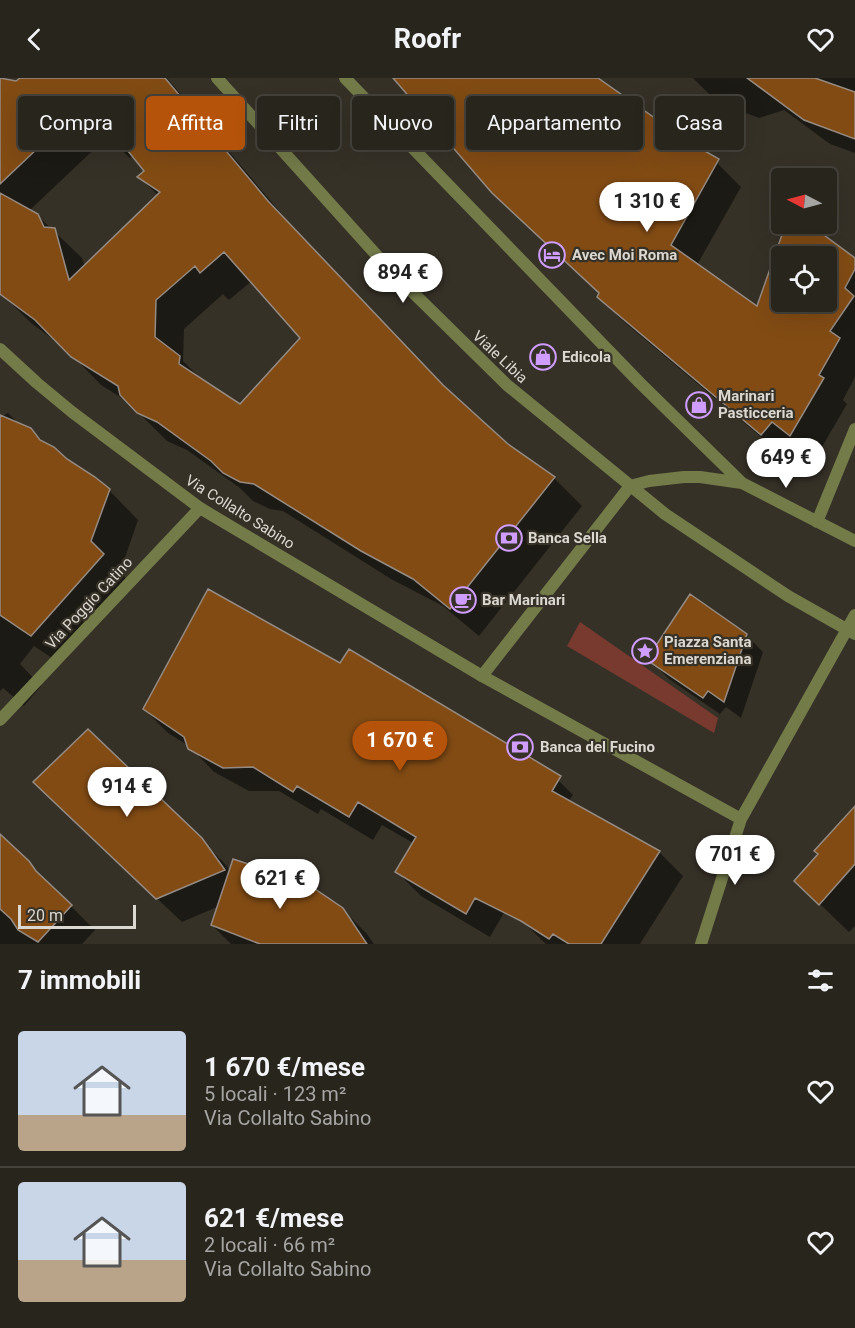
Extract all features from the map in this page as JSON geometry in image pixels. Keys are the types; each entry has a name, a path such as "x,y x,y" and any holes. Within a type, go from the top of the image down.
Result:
{"street":[{"name":"Viale Libia","path":"217,78 389,268 476,356 507,385 630,486"},
{"path":"345,78 640,382 742,483 855,541"},
{"name":"Via Collalto Sabino","path":"0,349 72,412 200,508 482,676"},
{"path":"817,522 855,429"},
{"path":"741,819 482,676 630,486 649,480 684,477 742,483"},
{"path":"630,486 700,538 788,596 851,632"},
{"name":"Via Poggio Catino","path":"0,720 200,508"},
{"path":"701,944 741,819 851,632 855,615"}],"shaded area":[{"path":"580,622 718,718 714,733 567,646"}],"building":[{"path":"0,78 16,81 20,78 165,78 180,96 146,96 146,150 225,150 268,201 443,385 508,444 555,477 450,609 413,579 361,551 254,484 240,482 223,473 211,461 157,422 137,413 120,395 118,386 71,357 35,320 0,294 0,193 38,214 44,227 55,228 69,280 160,192 137,177 144,171 127,150 134,150 134,96 18,96 18,150 36,150 0,184","holes":["224,252 300,338 240,404 179,364 180,356 155,337 156,300 195,266 200,273"]},
{"path":"393,78 598,78 624,96 466,96 466,150 643,150 643,110 655,118 655,150 703,150 719,159 671,245 757,306 771,266 771,312 837,312 837,246 778,246 782,234 823,234 855,258 855,269 845,288 854,296 830,331 840,338 819,375 824,378 790,436 772,422 761,435 597,297 599,293 492,193 454,149 454,96 408,96"},
{"path":"747,78 815,78 855,92 855,139 804,120"},
{"path":"0,415 31,428 40,440 54,447 67,459 110,489 91,541 104,554 31,636 0,615"},
{"path":"208,589 340,663 349,649 561,776 552,791 660,851 601,944 569,944 553,934 549,939 521,921 475,898 466,914 395,872 416,837 358,802 349,817 297,786 293,792 253,767 223,768 188,749 184,737 143,709"},
{"path":"690,594 747,634 724,702 708,691 703,698 650,662 655,655 651,653"},
{"path":"88,729 202,838 225,870 156,899 33,782"},
{"path":"855,806 855,864 819,905 794,881 818,854 814,851"},
{"path":"0,834 72,905 38,942 18,930 11,919 0,909"},
{"path":"233,859 306,883 343,908 367,944 260,944 211,925"}],"place":[{"name":"Avec Moi Roma","path":"552,255"},
{"name":"Edicola","path":"543,357"},
{"name":"Marinari Pasticceria","path":"699,405"},
{"name":"Banca Sella","path":"509,538"},
{"name":"Bar Marinari","path":"463,600"},
{"name":"Piazza Santa Emerenziana","path":"645,651"},
{"name":"Banca del Fucino","path":"520,747"}]}
